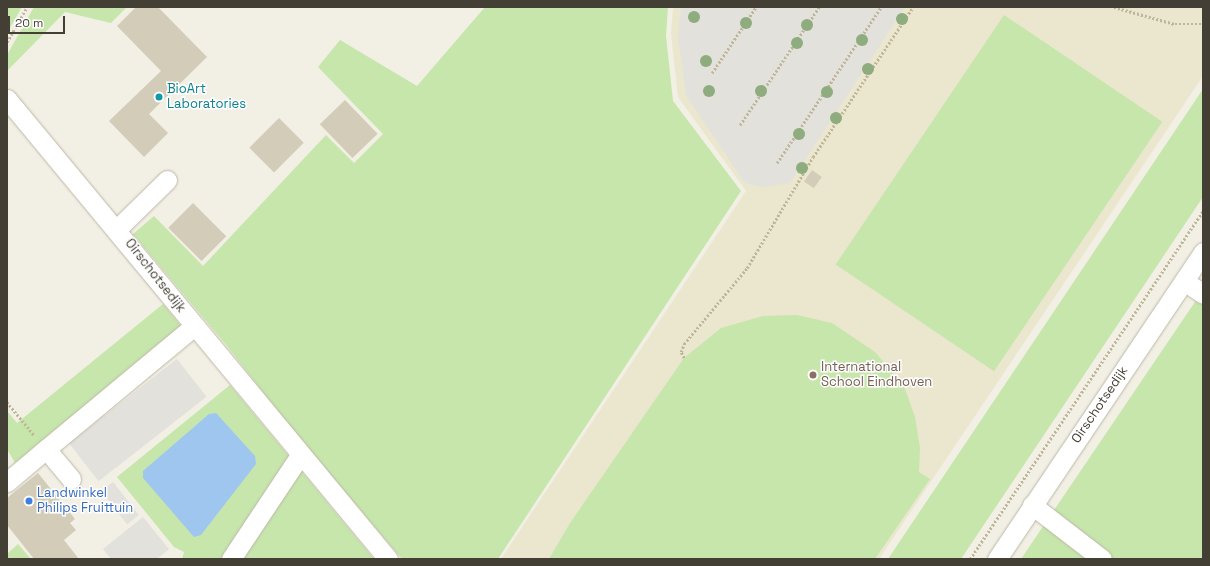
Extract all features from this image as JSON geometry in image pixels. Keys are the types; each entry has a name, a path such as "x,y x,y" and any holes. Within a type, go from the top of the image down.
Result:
{"street":[{"name":"Oirschotsedijk","path":"7,99 117,229 194,326 388,559"},
{"path":"117,229 167,180"},
{"name":"Oirschotsedijk","path":"997,559 1203,252"},
{"path":"1184,280 1203,294"},
{"path":"11,484 46,449 194,326"},
{"path":"46,449 71,479"},
{"path":"231,559 300,455"},
{"path":"1032,506 1102,559"}],"path":[{"path":"7,42 27,7"},
{"path":"712,73 756,7"},
{"path":"740,125 820,7"},
{"path":"777,163 881,7"},
{"path":"684,358 681,352 684,344 747,268 813,157 913,7"},
{"path":"1114,7 1175,24 1203,24"},
{"path":"970,559 1203,211"},
{"path":"7,402 46,449"}],"shaded area":[{"name":"International School Eindhoven","path":"673,7 1203,7 1203,76 879,559 501,559 746,191 678,97 671,33"},
{"path":"681,7 905,7 790,183 763,187 745,183 686,95 678,36"},
{"path":"177,359 207,397 99,481 69,443"},
{"path":"113,482 139,515 127,524 101,491"},
{"path":"143,517 169,549 157,559 111,559 103,549"}],"green space":[{"path":"7,7 22,7 7,33"},
{"path":"34,7 127,7 111,23 65,12 7,71 7,55"},
{"path":"485,7 668,7 666,36 673,101 741,191 498,559 402,559 307,449 227,346 133,234 154,216 203,266 326,135 354,163 383,134 318,67 340,40 417,86"},
{"path":"1004,15 1162,122 994,371 836,265"},
{"path":"1203,89 1203,197 961,559 888,559"},
{"path":"1203,290 1199,302 1203,304 1203,559 1021,559"},
{"path":"163,304 182,327 15,463 7,449 7,411 17,423"},
{"path":"797,315 832,323 875,352 904,386 915,417 920,448 919,472 930,479 875,559 549,559 570,523 684,358 721,328 763,316"},
{"path":"230,385 374,559 182,559 184,552 174,547 117,477"},
{"path":"18,544 31,559 7,559 7,554"}],"water":[{"path":"216,413 255,456 256,464 201,535 194,537 143,478 143,471 209,414"}],"building":[{"path":"136,7 158,7 207,57 149,114 168,133 144,157 109,121 161,71 117,26"},
{"path":"345,100 378,134 352,158 320,124"},
{"path":"279,118 304,143 274,172 249,148"},
{"path":"812,170 822,177 814,188 804,181"},
{"path":"193,203 226,236 201,261 168,228"},
{"path":"38,473 75,519 70,523 76,530 64,540 79,559 34,559 7,525 7,498"}],"place":[{"name":"BioArt Laboratories","path":"159,97"},
{"name":"International School Eindhoven","path":"813,375"},
{"name":"Landwinkel Philips Fruittuin","path":"29,501"}]}
